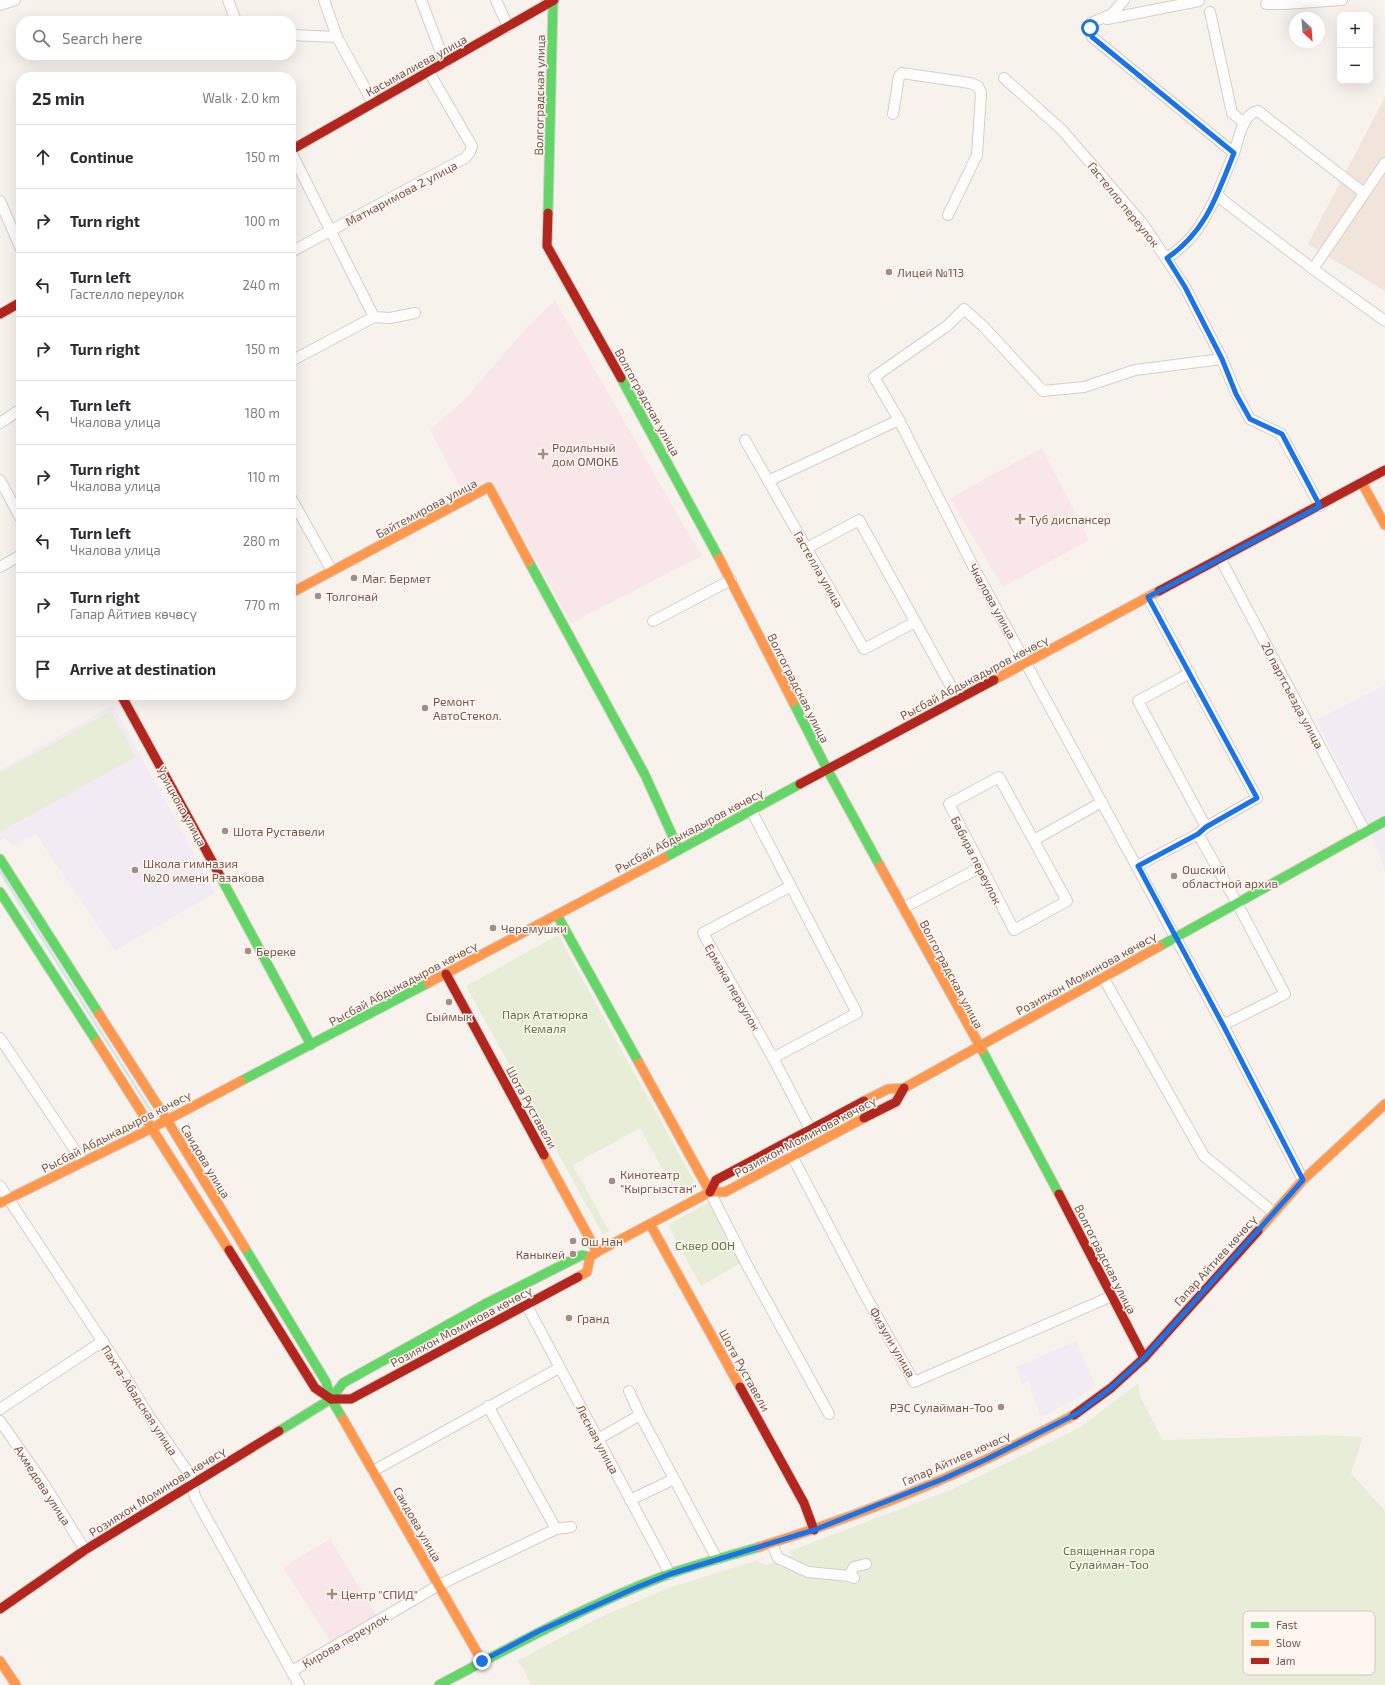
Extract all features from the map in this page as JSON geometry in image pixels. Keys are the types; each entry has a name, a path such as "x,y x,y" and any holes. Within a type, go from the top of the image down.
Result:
{"street":[{"path":"0,5 15,0"},
{"path":"228,0 234,16"},
{"path":"324,0 337,37 373,103"},
{"path":"421,0 445,63"},
{"path":"496,0 508,27"},
{"path":"1091,22 1112,14 1124,0"},
{"path":"1266,4 1342,0"},
{"name":"Касымалиева улица","path":"296,148 554,1"},
{"name":"Волгоградская улица","path":"554,1 547,246 594,332 636,403 731,580 827,769 978,1046 1024,1127 1144,1358"},
{"path":"1091,22 1199,1"},
{"path":"1210,12 1232,113 1244,123"},
{"path":"1091,22 1090,28 1092,37 1234,153"},
{"path":"296,35 337,37"},
{"name":"Маткаримова 2 улица","path":"296,249 465,158 470,152 472,146 429,72"},
{"path":"893,114 899,76 902,73 970,83 978,86 981,93 977,155 948,215"},
{"name":"Гастелло переулок","path":"1004,78 1062,130 1129,208 1167,258 1185,287 1222,359 1236,394 1250,419 1282,434 1320,506"},
{"path":"1167,258 1179,250 1204,221 1234,153 1244,123 1251,114 1258,111 1364,193"},
{"path":"296,161 374,317"},
{"path":"1313,269 1385,163"},
{"path":"1217,194 1225,202 1313,269 1385,321"},
{"path":"0,200 16,237"},
{"path":"0,314 16,305"},
{"name":"Чкалова улица","path":"1222,359 1135,370 1084,387 1043,391 983,326 964,309 947,326 874,377 899,420 973,566 1138,866 1223,1025 1303,1180"},
{"path":"296,358 374,317 390,318 415,313"},
{"path":"0,423 16,412"},
{"path":"768,481 899,420"},
{"name":"Гастелла улица","path":"745,440 864,649 915,622"},
{"name":"Рысбай Абдыкадыров көчөсү","path":"4,1201 152,1128 446,974 1385,470"},
{"path":"0,480 16,510"},
{"path":"1362,483 1385,525"},
{"name":"Байтемирова улица","path":"296,590 489,487 544,591 646,775 679,850"},
{"path":"296,507 332,572"},
{"path":"807,548 859,520 958,699"},
{"path":"0,567 16,558"},
{"name":"20 партсъезда улица","path":"1220,558 1365,831"},
{"path":"653,621 731,580"},
{"path":"1138,866 1198,834 1206,827 1257,798 1148,597"},
{"path":"1190,673 1138,702 1206,827"},
{"name":"Урицкого улица","path":"124,700 258,944 311,1045"},
{"name":"Бабира переулок","path":"999,777 1067,901 1014,930 981,867 949,804 999,777"},
{"path":"1034,840 1102,802"},
{"path":"751,810 857,1013 773,1058"},
{"name":"Розияхон Моминова көчөсү","path":"710,1192 716,1180 888,1089 904,1088 1176,938 1385,820"},
{"path":"1198,834 1237,903 1285,994 1223,1025"},
{"name":"Саидова улица","path":"0,858 167,1120 326,1382 331,1399 482,1661"},
{"path":"903,908 981,867"},
{"name":"Ермака переулок","path":"791,886 703,933 773,1058 810,1129"},
{"name":"Саидова улица","path":"0,892 152,1128 315,1388 331,1399"},
{"path":"557,915 710,1192 747,1264 829,1414"},
{"name":"Шота Руставели","path":"446,974 593,1254"},
{"path":"1103,977 1204,1156 1273,1212"},
{"path":"0,1038 83,1162"},
{"name":"Розияхон Моминова көчөсү","path":"0,1609 85,1550 331,1399 343,1383 485,1304 582,1255 593,1254 710,1192 725,1192 896,1102 904,1088"},
{"name":"Гапар Айтиев көчөсү","path":"439,1685 539,1631 635,1588 670,1574 814,1530 943,1479 987,1459 1078,1413 1111,1388 1144,1358 1303,1180 1385,1104"},
{"name":"Физули улица","path":"792,1156 864,1293 914,1382 1112,1296"},
{"name":"Пахта-Абадская улица","path":"0,1186 4,1201 102,1341 149,1416 190,1475 194,1498 299,1685"},
{"name":"Шота Руставели","path":"650,1224 804,1503 814,1530"},
{"name":"Розияхон Моминова көчөсү","path":"331,1399 351,1399 587,1272 593,1254"},
{"name":"Лесная улица","path":"526,1304 670,1574"},
{"path":"0,1409 102,1341"},
{"path":"373,1470 559,1368"},
{"path":"629,1391 640,1415 717,1559"},
{"path":"488,1406 556,1529"},
{"path":"598,1439 640,1415"},
{"name":"Ахмедова улица","path":"0,1421 42,1481 85,1550"},
{"path":"630,1500 674,1479"},
{"name":"Кирова переулок","path":"292,1671 439,1585 556,1529 571,1527"},
{"path":"772,1544 778,1558 808,1572 851,1577 854,1567 866,1564"},
{"path":"0,1661 16,1685"}],"shaded area":[{"path":"1385,97 1385,291 1308,244"},
{"name":"Родильный дом ОМОКБ","path":"555,300 702,556 571,623 491,479 463,492 430,430 464,400 528,326"},
{"name":"Туб диспансер","path":"1042,448 1089,540 1003,587 950,498"},
{"path":"1385,685 1385,871 1363,812 1316,720"},
{"path":"113,705 215,893 115,951 36,834 13,846 5,838 0,841 0,770"},
{"path":"1076,1341 1095,1385 1079,1397 1041,1417 1028,1381 1022,1384 1016,1367"},
{"name":"Центр \"СПИД\"","path":"330,1539 380,1621 332,1644 283,1567"}],"green space":[{"path":"111,711 136,757 0,832 0,773"},
{"name":"Парк Ататюрка Кемаля","path":"558,935 696,1185 677,1196 640,1128 573,1165 609,1231 603,1235 466,986"},
{"name":"Сквер ООН","path":"709,1202 741,1263 701,1286 668,1225"},
{"name":"Священная гора Сулайман-Тоо","path":"1138,1383 1140,1396 1163,1440 1325,1435 1363,1437 1351,1473 1385,1511 1385,1685 531,1685 523,1668 517,1661 594,1620 668,1588 755,1561 767,1565 793,1555 787,1552 953,1489 1081,1427"}],"waterway":[{"path":"0,872 152,1113"},
{"path":"459,1327 513,1298"}],"traffic: fast":[{"path":"548,213 553,2"},
{"path":"621,378 719,558"},
{"path":"529,562 645,775 679,850"},
{"path":"793,702 827,769 880,866"},
{"path":"664,858 800,784"},
{"path":"1160,946 1385,821"},
{"path":"0,859 99,1014"},
{"path":"219,874 311,1045"},
{"path":"0,892 97,1042"},
{"path":"557,915 639,1063"},
{"path":"241,1081 428,983"},
{"path":"982,1050 1059,1194"},
{"path":"245,1248 326,1382 331,1399 343,1419"},
{"path":"279,1431 331,1399 343,1383 485,1304 582,1255 590,1257"},
{"path":"439,1685 495,1655 610,1598 669,1574 759,1547"}],"traffic: slow":[{"path":"1362,483 1385,525"},
{"path":"296,590 489,487 529,562"},
{"path":"719,558 793,702"},
{"path":"994,680 1159,591"},
{"path":"428,983 664,858"},
{"path":"880,866 982,1050"},
{"path":"864,1101 888,1089 904,1088 1160,946"},
{"path":"99,1014 167,1120 245,1248"},
{"path":"97,1042 229,1250"},
{"path":"639,1063 710,1192"},
{"path":"0,1203 152,1128 241,1081"},
{"path":"1258,1231 1303,1180 1385,1104"},
{"path":"578,1277 587,1272 590,1257 597,1252 710,1192 725,1192 864,1118"},
{"path":"544,1155 597,1252"},
{"path":"650,1224 740,1387"},
{"path":"759,1547 817,1528 903,1496 987,1459 1074,1415"},
{"path":"343,1419 482,1661"},
{"path":"0,1661 16,1685"}],"traffic: jam":[{"path":"296,147 554,0"},
{"path":"548,213 547,246 621,378"},
{"path":"0,314 16,305"},
{"path":"1159,591 1385,470"},
{"path":"800,784 994,680"},
{"path":"124,700 219,874"},
{"path":"446,974 544,1155"},
{"path":"864,1118 896,1102 904,1088"},
{"path":"710,1192 716,1180 864,1101"},
{"path":"1059,1194 1144,1358"},
{"path":"1074,1415 1111,1388 1144,1358 1258,1231"},
{"path":"229,1250 315,1388 331,1399"},
{"path":"331,1399 351,1399 578,1277"},
{"path":"740,1387 804,1503 814,1530"},
{"path":"0,1609 85,1550 279,1431"}],"place":[{"name":"Лицей №113","path":"889,272"},
{"name":"Родильный дом ОМОКБ","path":"543,454"},
{"name":"Туб диспансер","path":"1020,519"},
{"name":"Маг. Бермет","path":"354,578"},
{"name":"Толгонай","path":"318,596"},
{"name":"Ремонт АвтоСтекол.","path":"425,708"},
{"name":"Шота Руставели","path":"225,831"},
{"name":"Школа гимназия №20 имени Разакова","path":"135,870"},
{"name":"Ошский областной архив","path":"1174,876"},
{"name":"Черемушки","path":"493,928"},
{"name":"Береке","path":"248,951"},
{"name":"Сыймык","path":"449,1002"},
{"name":"Кинотеатр \"Кыргызстан\"","path":"612,1181"},
{"name":"Ош Нан","path":"573,1241"},
{"name":"Каныкей","path":"573,1254"},
{"name":"Гранд","path":"569,1318"},
{"name":"РЭС Сулайман-Тоо","path":"1001,1407"},
{"name":"Центр \"СПИД\"","path":"332,1594"}],"route":[{"path":"482,1661 539,1631 670,1574 814,1530 943,1479 987,1459 1078,1413 1127,1375 1144,1358 1303,1180 1223,1025 1138,866 1198,834 1206,827 1257,798 1148,597 1320,506 1282,434 1250,419 1236,394 1222,359 1185,287 1167,258 1179,250 1204,221 1234,153 1092,37 1090,28"}]}
